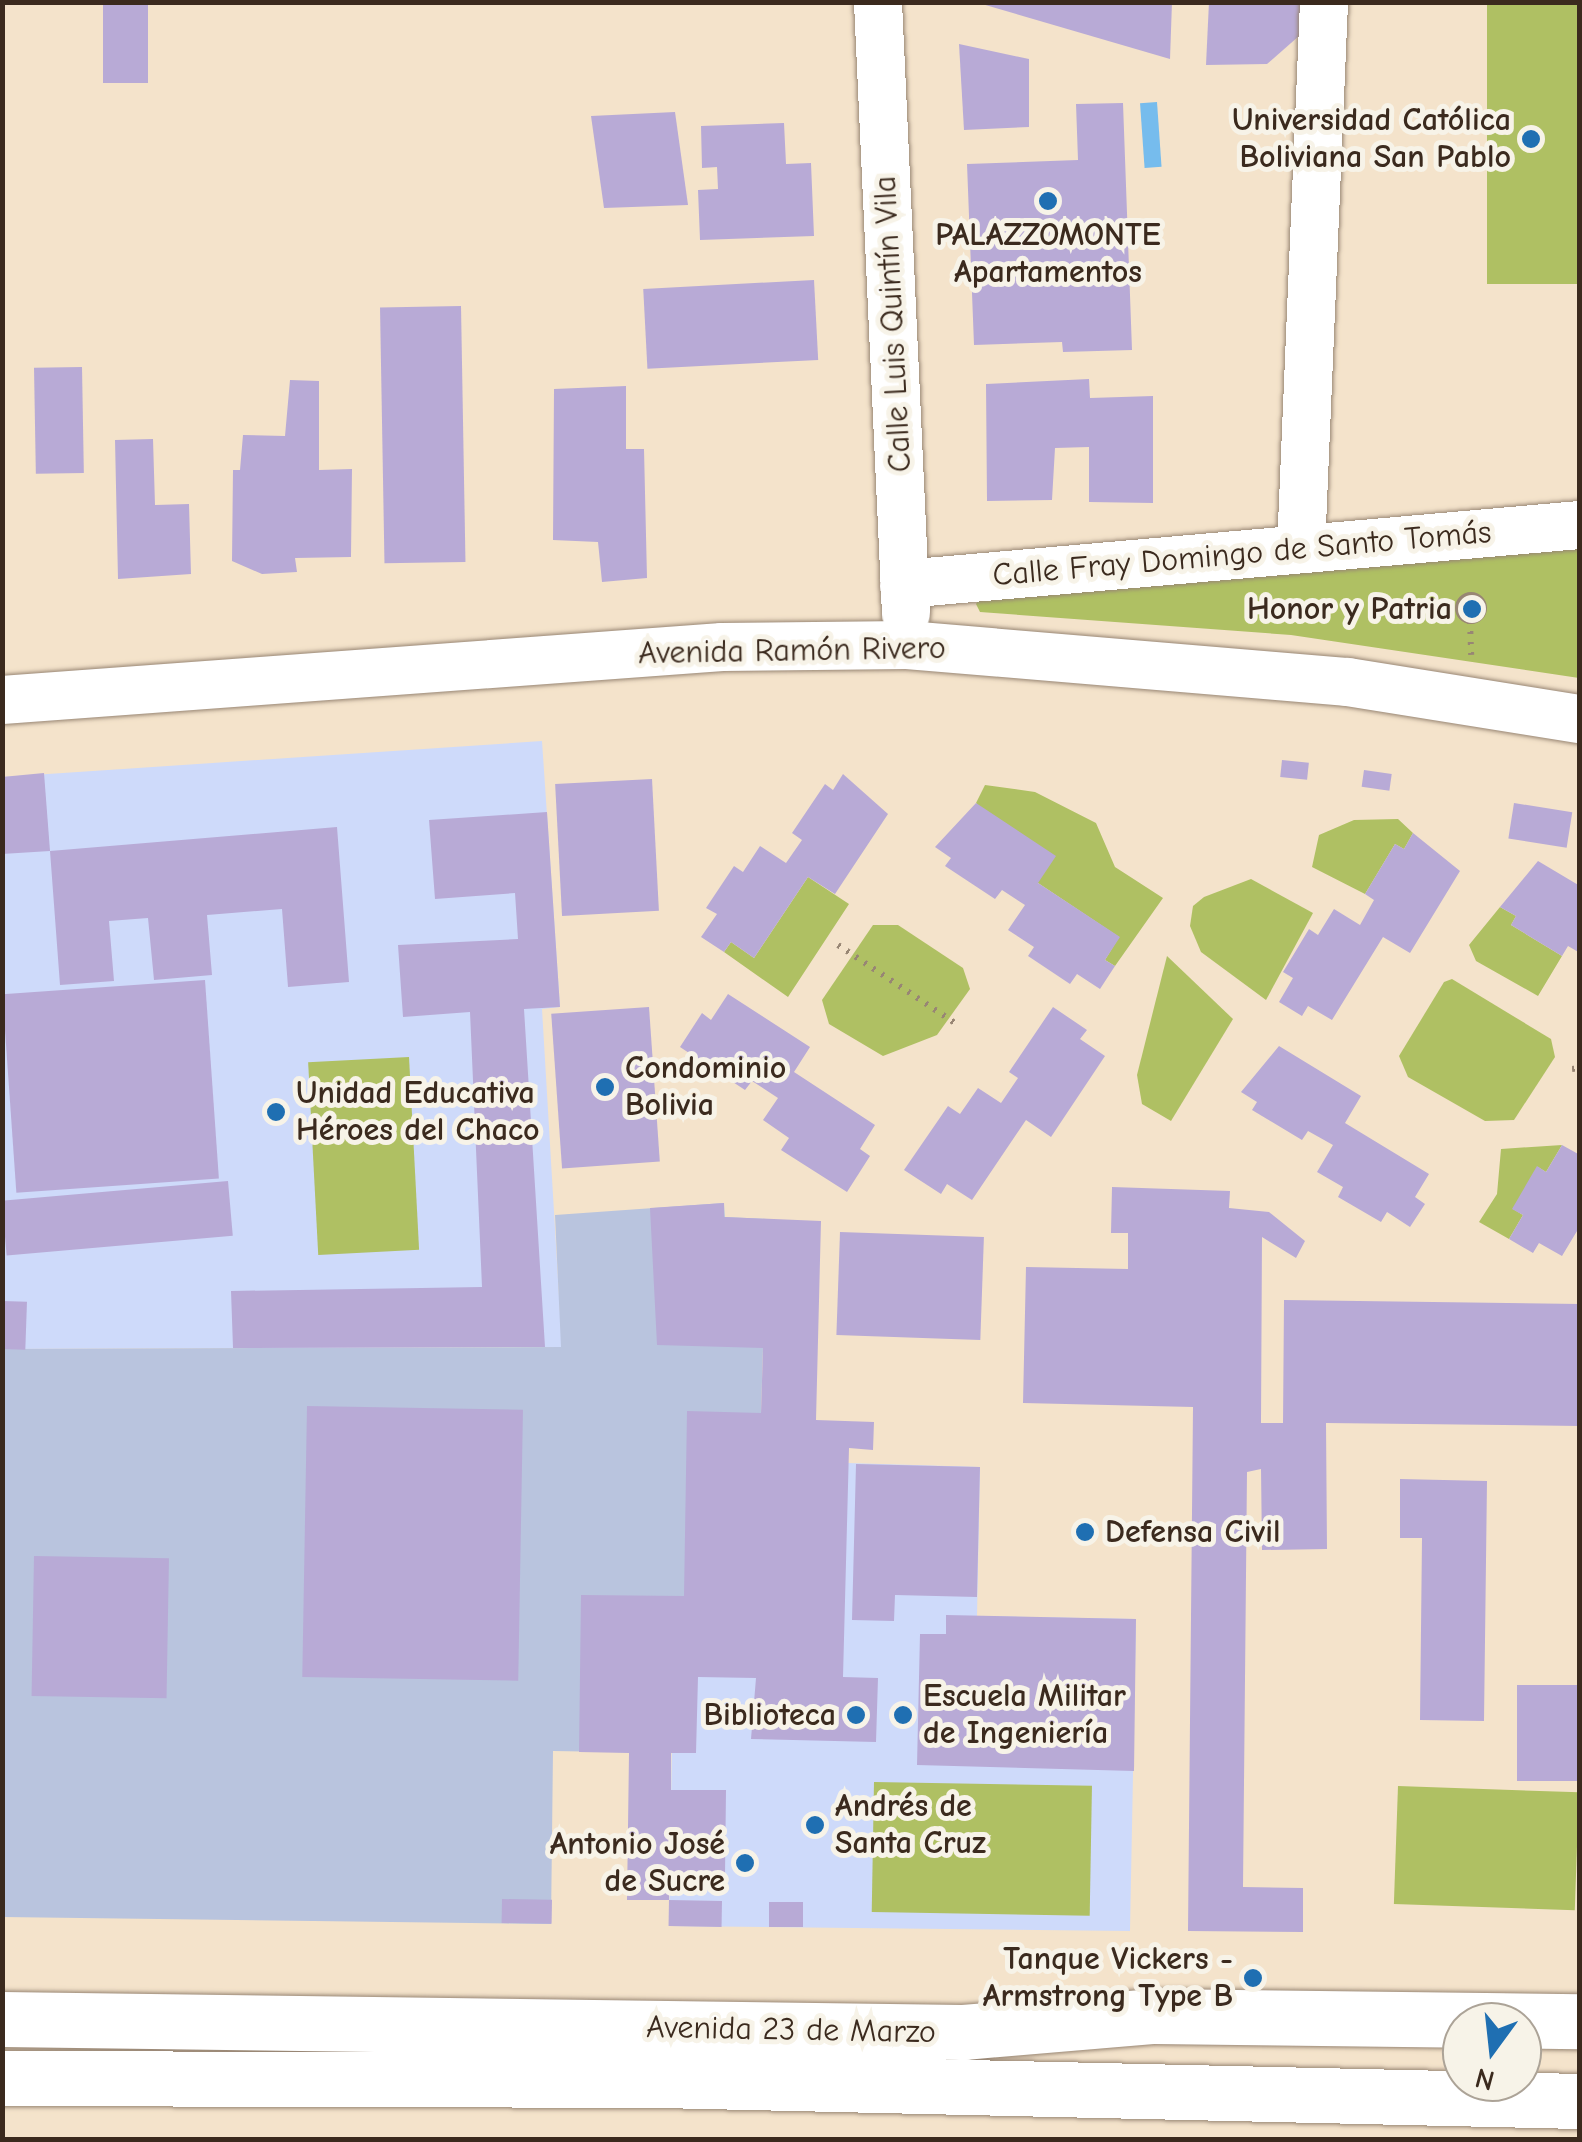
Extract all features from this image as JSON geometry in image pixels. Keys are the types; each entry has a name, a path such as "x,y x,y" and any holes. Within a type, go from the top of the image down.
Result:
{"main road":[{"name":"Avenida 23 de Marzo","path":"2,2019 964,2032 1154,2016 1580,2022"},
{"path":"978,2088 1128,2055 1442,2058"},
{"path":"1542,2059 1580,2060"},
{"name":"Avenida 23 de Marzo","path":"2,2078 978,2088 1580,2100"}],"street":[{"name":"Calle Luis Quintín Vila","path":"878,2 908,645"},
{"path":"1301,549 1324,2"},
{"name":"Calle Fray Domingo de Santo Tomás","path":"904,584 1580,524"},
{"name":"Avenida Ramón Rivero","path":"2,700 722,647 908,645 1348,682 1580,719"}],"path":[{"path":"1470,621 1483,608 1471,595 1458,606 1470,621 1471,662"},
{"path":"838,945 958,1025"}],"shaded area":[{"name":"Unidad Educativa Héroes del Chaco","path":"542,741 560,1007 542,1009 562,1347 3,1349 3,777"},
{"path":"724,1203 725,1217 767,1219 761,1413 674,1676 671,1753 553,1751 551,1924 3,1917 3,1349 561,1347 555,1215"},
{"name":"Escuela Militar de Ingeniería","path":"848,1463 980,1467 977,1616 1136,1619 1130,1931 669,1926 673,1676"}],"green space":[{"name":"Universidad Católica Boliviana San Pablo","path":"1487,3 1579,3 1579,284 1487,284"},
{"path":"1579,542 1579,678 1291,635 980,612 976,604 981,595"},
{"path":"985,785 1035,792 1096,823 1115,867 1163,898 1115,966 1105,960 1119,937 1038,883 976,803"},
{"path":"1398,819 1413,833 1404,849 1395,844 1365,894 1312,867 1319,835 1354,820"},
{"path":"808,877 849,904 788,997 724,952 731,942 754,958"},
{"path":"1251,879 1313,913 1266,1000 1201,952 1190,926 1193,906 1204,897"},
{"path":"1500,907 1516,916 1511,925 1562,956 1538,996 1476,961 1469,945"},
{"path":"873,925 898,925 963,968 970,989 937,1035 883,1056 829,1024 822,1000"},
{"path":"1167,956 1233,1019 1171,1121 1142,1104 1137,1075"},
{"path":"1452,979 1551,1039 1555,1057 1514,1120 1485,1121 1408,1077 1399,1056 1444,982"},
{"path":"409,1057 419,1250 318,1255 308,1062"},
{"path":"1562,1145 1546,1172 1538,1167 1513,1209 1523,1215 1509,1239 1479,1222 1497,1194 1501,1149"},
{"path":"874,1782 1092,1786 1090,1916 872,1912"},
{"path":"1398,1786 1579,1792 1575,1910 1394,1904"}],"water":[{"path":"1157,102 1162,167 1145,168 1140,103"}],"building":[{"path":"103,2 148,2 148,83 103,83"},
{"path":"1172,2 1170,59 982,4"},
{"path":"1209,2 1301,2 1299,36 1267,64 1206,65"},
{"path":"959,44 1029,59 1029,127 964,130"},
{"name":"PALAZZOMONTE Apartamentos","path":"1123,103 1132,350 1063,352 1062,342 974,345 967,164 1078,160 1076,104"},
{"path":"675,112 688,205 604,208 591,116"},
{"path":"784,123 786,164 811,163 814,236 700,240 698,190 718,189 717,167 702,168 701,126"},
{"path":"814,280 818,360 647,369 643,289"},
{"path":"461,306 465,562 384,563 380,307"},
{"path":"82,367 84,473 36,474 34,368"},
{"path":"1089,379 1090,398 1153,396 1153,503 1089,502 1089,447 1055,448 1052,500 987,501 986,384"},
{"path":"290,380 319,381 319,470 352,469 351,557 295,558 297,572 262,574 232,561 233,470 240,470 243,435 285,436"},
{"path":"626,386 626,449 644,449 647,578 602,582 598,542 553,540 554,389"},
{"path":"153,439 155,505 189,504 191,574 118,579 115,440"},
{"path":"1282,760 1309,763 1307,780 1280,777"},
{"path":"1364,770 1392,774 1389,791 1362,787"},
{"path":"44,773 50,851 2,854 2,777"},
{"name":"Condominio Bolivia","path":"843,774 888,814 835,894 808,877 754,958 731,942 724,952 701,937 717,914 706,908 734,866 743,872 760,846 786,863 802,840 792,833 825,784 833,790"},
{"path":"652,779 659,911 562,916 555,784"},
{"path":"976,803 1056,856 1038,883 1120,937 1105,960 1115,966 1100,989 1077,974 1070,984 1028,956 1034,947 1008,930 1025,905 1002,890 995,899 945,866 951,858 935,847"},
{"path":"1514,803 1572,812 1567,848 1508,839"},
{"path":"547,812 560,1007 524,1009 545,1347 233,1348 231,1291 482,1287 470,1012 403,1017 398,945 518,939 515,893 435,899 429,820"},
{"path":"337,827 349,982 288,987 282,909 207,915 212,975 154,980 148,918 109,921 114,981 60,985 50,851"},
{"path":"1413,833 1460,871 1410,953 1383,937 1332,1020 1308,1006 1302,1016 1279,1002 1293,978 1283,972 1309,929 1318,935 1334,909 1360,925 1374,900 1365,894 1395,844 1404,849"},
{"path":"1538,861 1580,886 1580,953 1568,946 1562,956 1511,925 1516,916 1500,907"},
{"path":"205,980 219,1179 16,1193 2,994"},
{"name":"Condominio Bolivia","path":"728,994 810,1047 794,1072 875,1125 860,1149 870,1156 847,1192 781,1150 789,1138 763,1120 778,1098 752,1081 745,1090 680,1047 702,1013 711,1020"},
{"name":"Condominio Bolivia","path":"649,1007 660,1162 562,1168 551,1014"},
{"path":"1053,1007 1087,1030 1080,1039 1105,1056 1051,1137 1026,1120 972,1200 947,1184 941,1194 904,1170 948,1106 960,1114 978,1088 1001,1103 1018,1078 1009,1072"},
{"path":"1279,1046 1361,1096 1345,1123 1429,1174 1415,1197 1425,1204 1410,1227 1387,1212 1381,1222 1338,1197 1343,1187 1317,1172 1333,1145 1308,1131 1302,1140 1252,1110 1257,1102 1241,1092"},
{"path":"1562,1145 1580,1155 1580,1226 1562,1256 1539,1243 1533,1253 1509,1239 1523,1215 1512,1209 1537,1166 1546,1172"},
{"path":"228,1181 233,1236 7,1256 2,1201"},
{"path":"1112,1187 1230,1191 1229,1208 1269,1212 1305,1241 1296,1258 1262,1237 1261,1423 1283,1423 1284,1300 1580,1304 1580,1426 1326,1423 1327,1549 1262,1550 1261,1469 1247,1472 1243,1887 1303,1888 1303,1932 1188,1931 1193,1407 1023,1403 1026,1267 1128,1269 1128,1233 1111,1233"},
{"path":"724,1203 724,1217 821,1221 816,1420 874,1422 873,1450 849,1448 843,1677 878,1678 876,1742 751,1739 756,1678 698,1677 696,1753 671,1753 671,1790 726,1790 725,1875 669,1875 669,1900 627,1900 629,1753 579,1752 581,1595 684,1596 687,1411 761,1413 763,1348 657,1345 650,1208"},
{"path":"840,1232 984,1237 980,1340 836,1335"},
{"path":"2,1301 27,1302 25,1350 2,1349"},
{"path":"307,1406 523,1410 518,1681 302,1677"},
{"path":"856,1464 980,1467 977,1597 895,1595 894,1621 852,1620"},
{"path":"1400,1479 1487,1481 1484,1721 1420,1720 1422,1538 1400,1538"},
{"path":"34,1556 169,1558 167,1698 32,1696"},
{"path":"946,1615 1136,1619 1134,1771 917,1765 920,1634 946,1634"},
{"path":"1517,1685 1580,1685 1580,1781 1517,1781"},
{"path":"502,1899 552,1900 552,1924 502,1923"},
{"path":"669,1900 722,1901 722,1927 669,1926"},
{"path":"769,1902 803,1902 803,1927 769,1927"}],"place":[{"name":"Universidad Católica Boliviana San Pablo","path":"1531,139"},
{"name":"PALAZZOMONTE Apartamentos","path":"1048,201"},
{"name":"Honor y Patria","path":"1472,609"},
{"name":"Condominio Bolivia","path":"605,1087"},
{"name":"Unidad Educativa Héroes del Chaco","path":"276,1112"},
{"name":"Defensa Civil","path":"1085,1532"},
{"name":"Biblioteca","path":"856,1715"},
{"name":"Escuela Militar de Ingeniería","path":"903,1715"},
{"name":"Andrés de Santa Cruz","path":"815,1825"},
{"name":"Antonio José de Sucre","path":"745,1863"},
{"name":"Tanque Vickers - Armstrong Type B","path":"1253,1978"}]}
